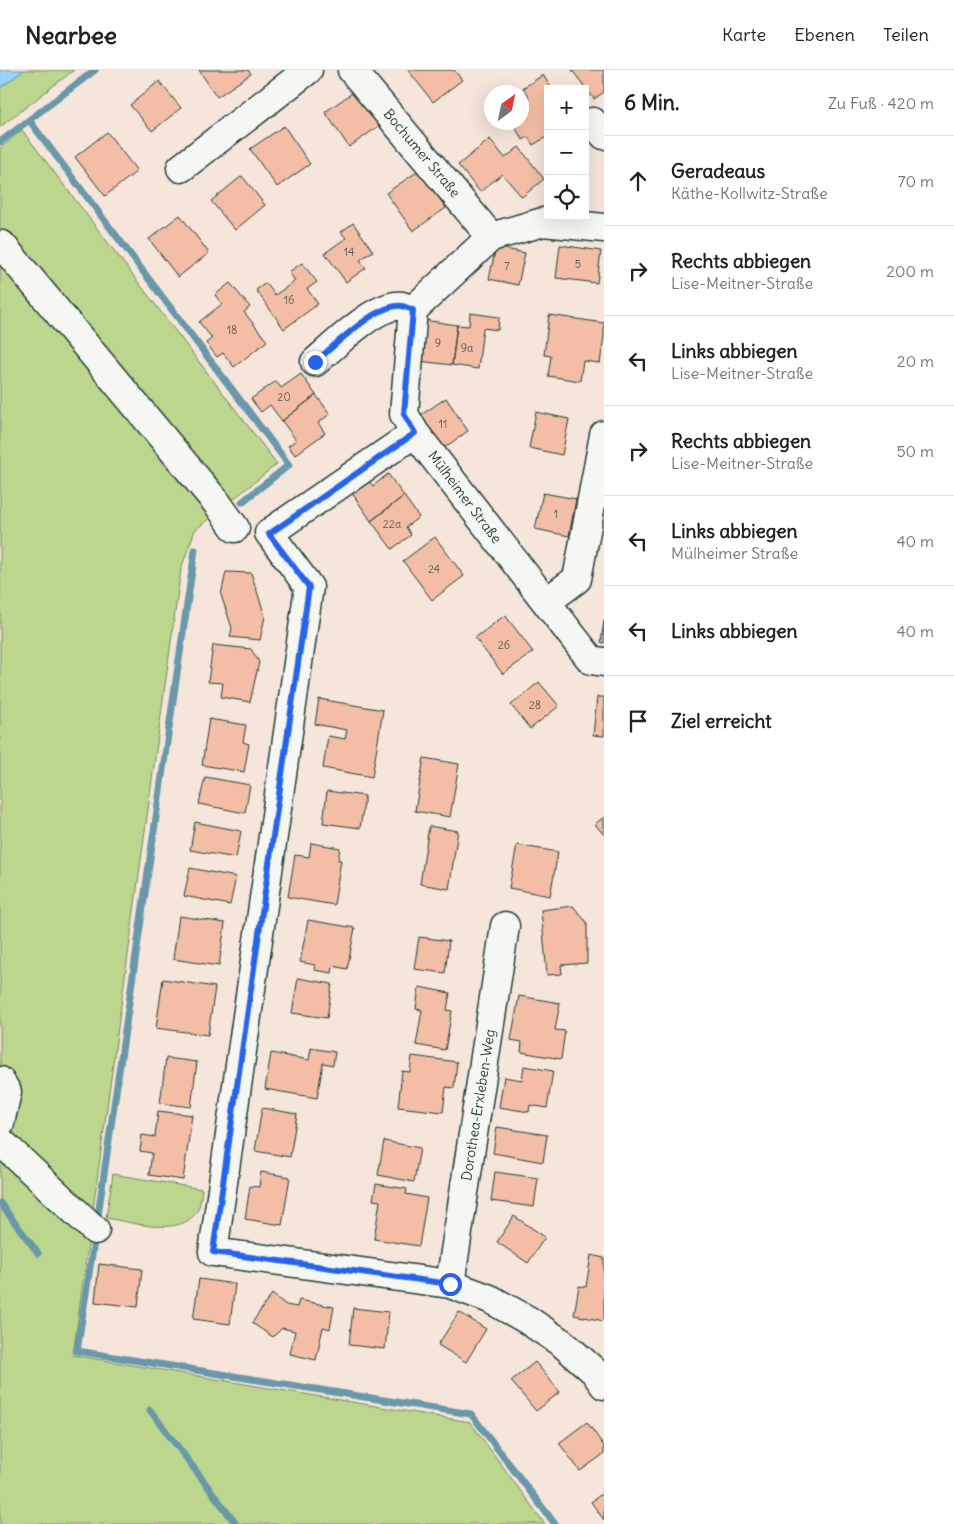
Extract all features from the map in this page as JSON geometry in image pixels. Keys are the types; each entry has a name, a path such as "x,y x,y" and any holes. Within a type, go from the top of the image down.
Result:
{"street":[{"path":"181,168 308,70"},
{"name":"Bochumer Straße","path":"352,70 491,237"},
{"path":"315,362 363,321 383,310 401,306 413,310 491,237 543,222 604,228"},
{"path":"0,246 2,245 217,503 228,528 269,534 415,433"},
{"name":"Mülheimer Straße","path":"413,310 404,414 415,433 591,660 604,662"},
{"path":"546,602 577,579 604,435"},
{"path":"269,534 309,587 213,1252 450,1284 490,1299 526,1320 562,1343 601,1373"},
{"name":"Dorothea-Erxleben-Weg","path":"450,1284 505,926"},
{"path":"0,1081 7,1092 0,1123"},
{"path":"0,1141 95,1230"}],"green space":[{"path":"24,70 74,70 0,127 0,88"},
{"path":"22,130 277,464 195,530 181,569 73,1355 470,1422 545,1524 0,1524 0,148"},
{"path":"113,1174 202,1189 199,1207 191,1218 181,1224 169,1226 142,1225 106,1218"}],"water":[{"path":"0,70 24,70 0,88"}],"building":[{"path":"199,70 248,70 251,74 217,97"},
{"path":"408,70 454,70 462,80 433,102"},
{"path":"572,70 604,70 604,92 594,99 589,92 589,85 583,85"},
{"path":"543,75 549,85 544,85 544,138 533,145 528,137 523,140 517,130 529,130 528,85"},
{"path":"159,81 181,108 152,131 130,105"},
{"path":"355,91 379,126 349,147 325,112"},
{"path":"284,126 310,164 277,187 250,149"},
{"path":"107,132 137,171 105,196 75,157"},
{"path":"490,139 505,158 519,147 544,179 522,197 502,174 480,192 458,165"},
{"path":"420,170 446,208 413,231 386,193"},
{"path":"242,176 265,205 235,230 211,201"},
{"path":"180,215 209,253 178,277 149,239"},
{"path":"353,223 373,251 360,260 366,268 346,282 325,253 346,238 341,232"},
{"path":"560,245 601,251 597,283 556,278"},
{"path":"496,247 525,253 518,285 489,279"},
{"path":"302,263 317,282 307,289 318,304 284,329 256,290 266,283 275,295 295,281 289,272"},
{"path":"230,283 250,307 244,312 267,341 234,367 223,353 217,357 206,343 212,338 199,322 222,304 215,295"},
{"path":"470,313 499,317 498,330 483,328 478,369 452,365 457,325 469,326"},
{"path":"549,315 604,323 600,363 583,361 580,381 548,376 551,356 544,355"},
{"path":"424,320 457,325 452,365 419,361"},
{"path":"301,374 316,395 282,421 270,405 261,412 251,399 276,381 281,388"},
{"path":"316,395 330,414 318,423 325,433 295,455 288,446 296,440 282,421"},
{"path":"446,398 468,431 441,450 418,417"},
{"path":"536,412 569,419 562,455 529,448"},
{"path":"388,474 404,496 371,521 352,493 369,481 373,486"},
{"path":"543,493 576,499 569,536 535,529"},
{"path":"404,496 419,517 406,527 411,535 392,549 371,521"},
{"path":"435,537 464,576 432,600 403,561"},
{"path":"226,572 251,573 265,616 260,640 230,637 232,628 221,595"},
{"path":"505,615 533,652 503,674 475,638"},
{"path":"604,621 604,643 601,642"},
{"path":"213,645 251,649 259,662 250,702 221,697 223,683 208,682"},
{"path":"539,682 559,706 530,729 511,705"},
{"path":"597,697 604,697 604,736 593,735"},
{"path":"319,699 383,710 372,777 323,768 328,736 345,739 347,730 315,724"},
{"path":"209,719 246,725 243,742 249,744 244,772 202,765"},
{"path":"424,758 459,764 450,817 415,811"},
{"path":"205,777 250,785 245,813 199,804"},
{"path":"327,791 365,796 360,828 323,823"},
{"path":"604,817 604,835 595,824"},
{"path":"195,822 241,831 236,858 190,850"},
{"path":"429,826 458,831 449,889 420,884"},
{"path":"311,843 340,848 338,860 341,860 334,905 288,897 295,855 309,857"},
{"path":"517,845 558,852 550,896 509,888"},
{"path":"190,868 236,877 230,905 184,896"},
{"path":"573,906 587,923 587,963 561,965 562,974 547,975 541,910"},
{"path":"179,916 225,923 219,966 173,959"},
{"path":"308,920 355,928 347,969 333,966 332,973 314,970 315,965 300,962"},
{"path":"419,937 449,941 445,973 414,969"},
{"path":"298,978 332,984 327,1018 292,1013"},
{"path":"163,979 215,987 208,1035 156,1028"},
{"path":"419,987 450,993 447,1010 452,1011 445,1050 416,1045 422,1010 416,1009"},
{"path":"519,996 560,1003 555,1030 565,1031 561,1059 521,1052 522,1042 511,1040"},
{"path":"311,1048 335,1052 333,1065 323,1063 317,1098 265,1089 271,1053 309,1060"},
{"path":"412,1056 457,1062 454,1088 446,1087 443,1112 398,1107 402,1071 410,1072"},
{"path":"166,1058 197,1062 191,1107 160,1103"},
{"path":"524,1066 553,1071 547,1108 530,1105 529,1112 499,1107 504,1077 522,1080"},
{"path":"262,1108 297,1114 290,1157 255,1151"},
{"path":"158,1111 192,1115 183,1180 149,1175 152,1153 140,1151 142,1135 155,1137"},
{"path":"497,1127 547,1135 543,1162 493,1153"},
{"path":"384,1141 420,1148 414,1182 378,1175"},
{"path":"261,1172 290,1177 282,1225 245,1219 250,1186 259,1187"},
{"path":"495,1172 538,1178 534,1207 491,1201"},
{"path":"376,1184 407,1189 406,1194 427,1198 419,1246 374,1239 380,1201 373,1200"},
{"path":"514,1216 545,1237 528,1263 497,1242"},
{"path":"591,1255 604,1258 604,1321 574,1315 579,1286 586,1287"},
{"path":"99,1264 142,1269 138,1307 95,1302"},
{"path":"199,1279 235,1284 230,1324 193,1319"},
{"path":"272,1294 286,1305 297,1307 299,1300 334,1307 330,1329 323,1327 316,1360 290,1354 295,1331 282,1328 273,1337 252,1323"},
{"path":"353,1308 389,1312 385,1349 349,1345"},
{"path":"459,1312 486,1329 466,1362 438,1345"},
{"path":"535,1362 560,1392 536,1411 511,1381"},
{"path":"587,1422 604,1446 604,1454 580,1471 559,1443"},
{"path":"604,1492 604,1520 591,1502"}],"waterway":[{"path":"0,142 95,70"},
{"path":"29,120 289,465 242,502"},
{"path":"97,1222 195,550"},
{"path":"0,1203 38,1253"},
{"path":"95,1235 77,1351 471,1414 555,1524"},
{"path":"150,1410 236,1524"}],"route":[{"path":"315,362 363,321 383,310 401,306 413,310 404,414 415,433 269,534 309,587 213,1252 450,1284"}]}
